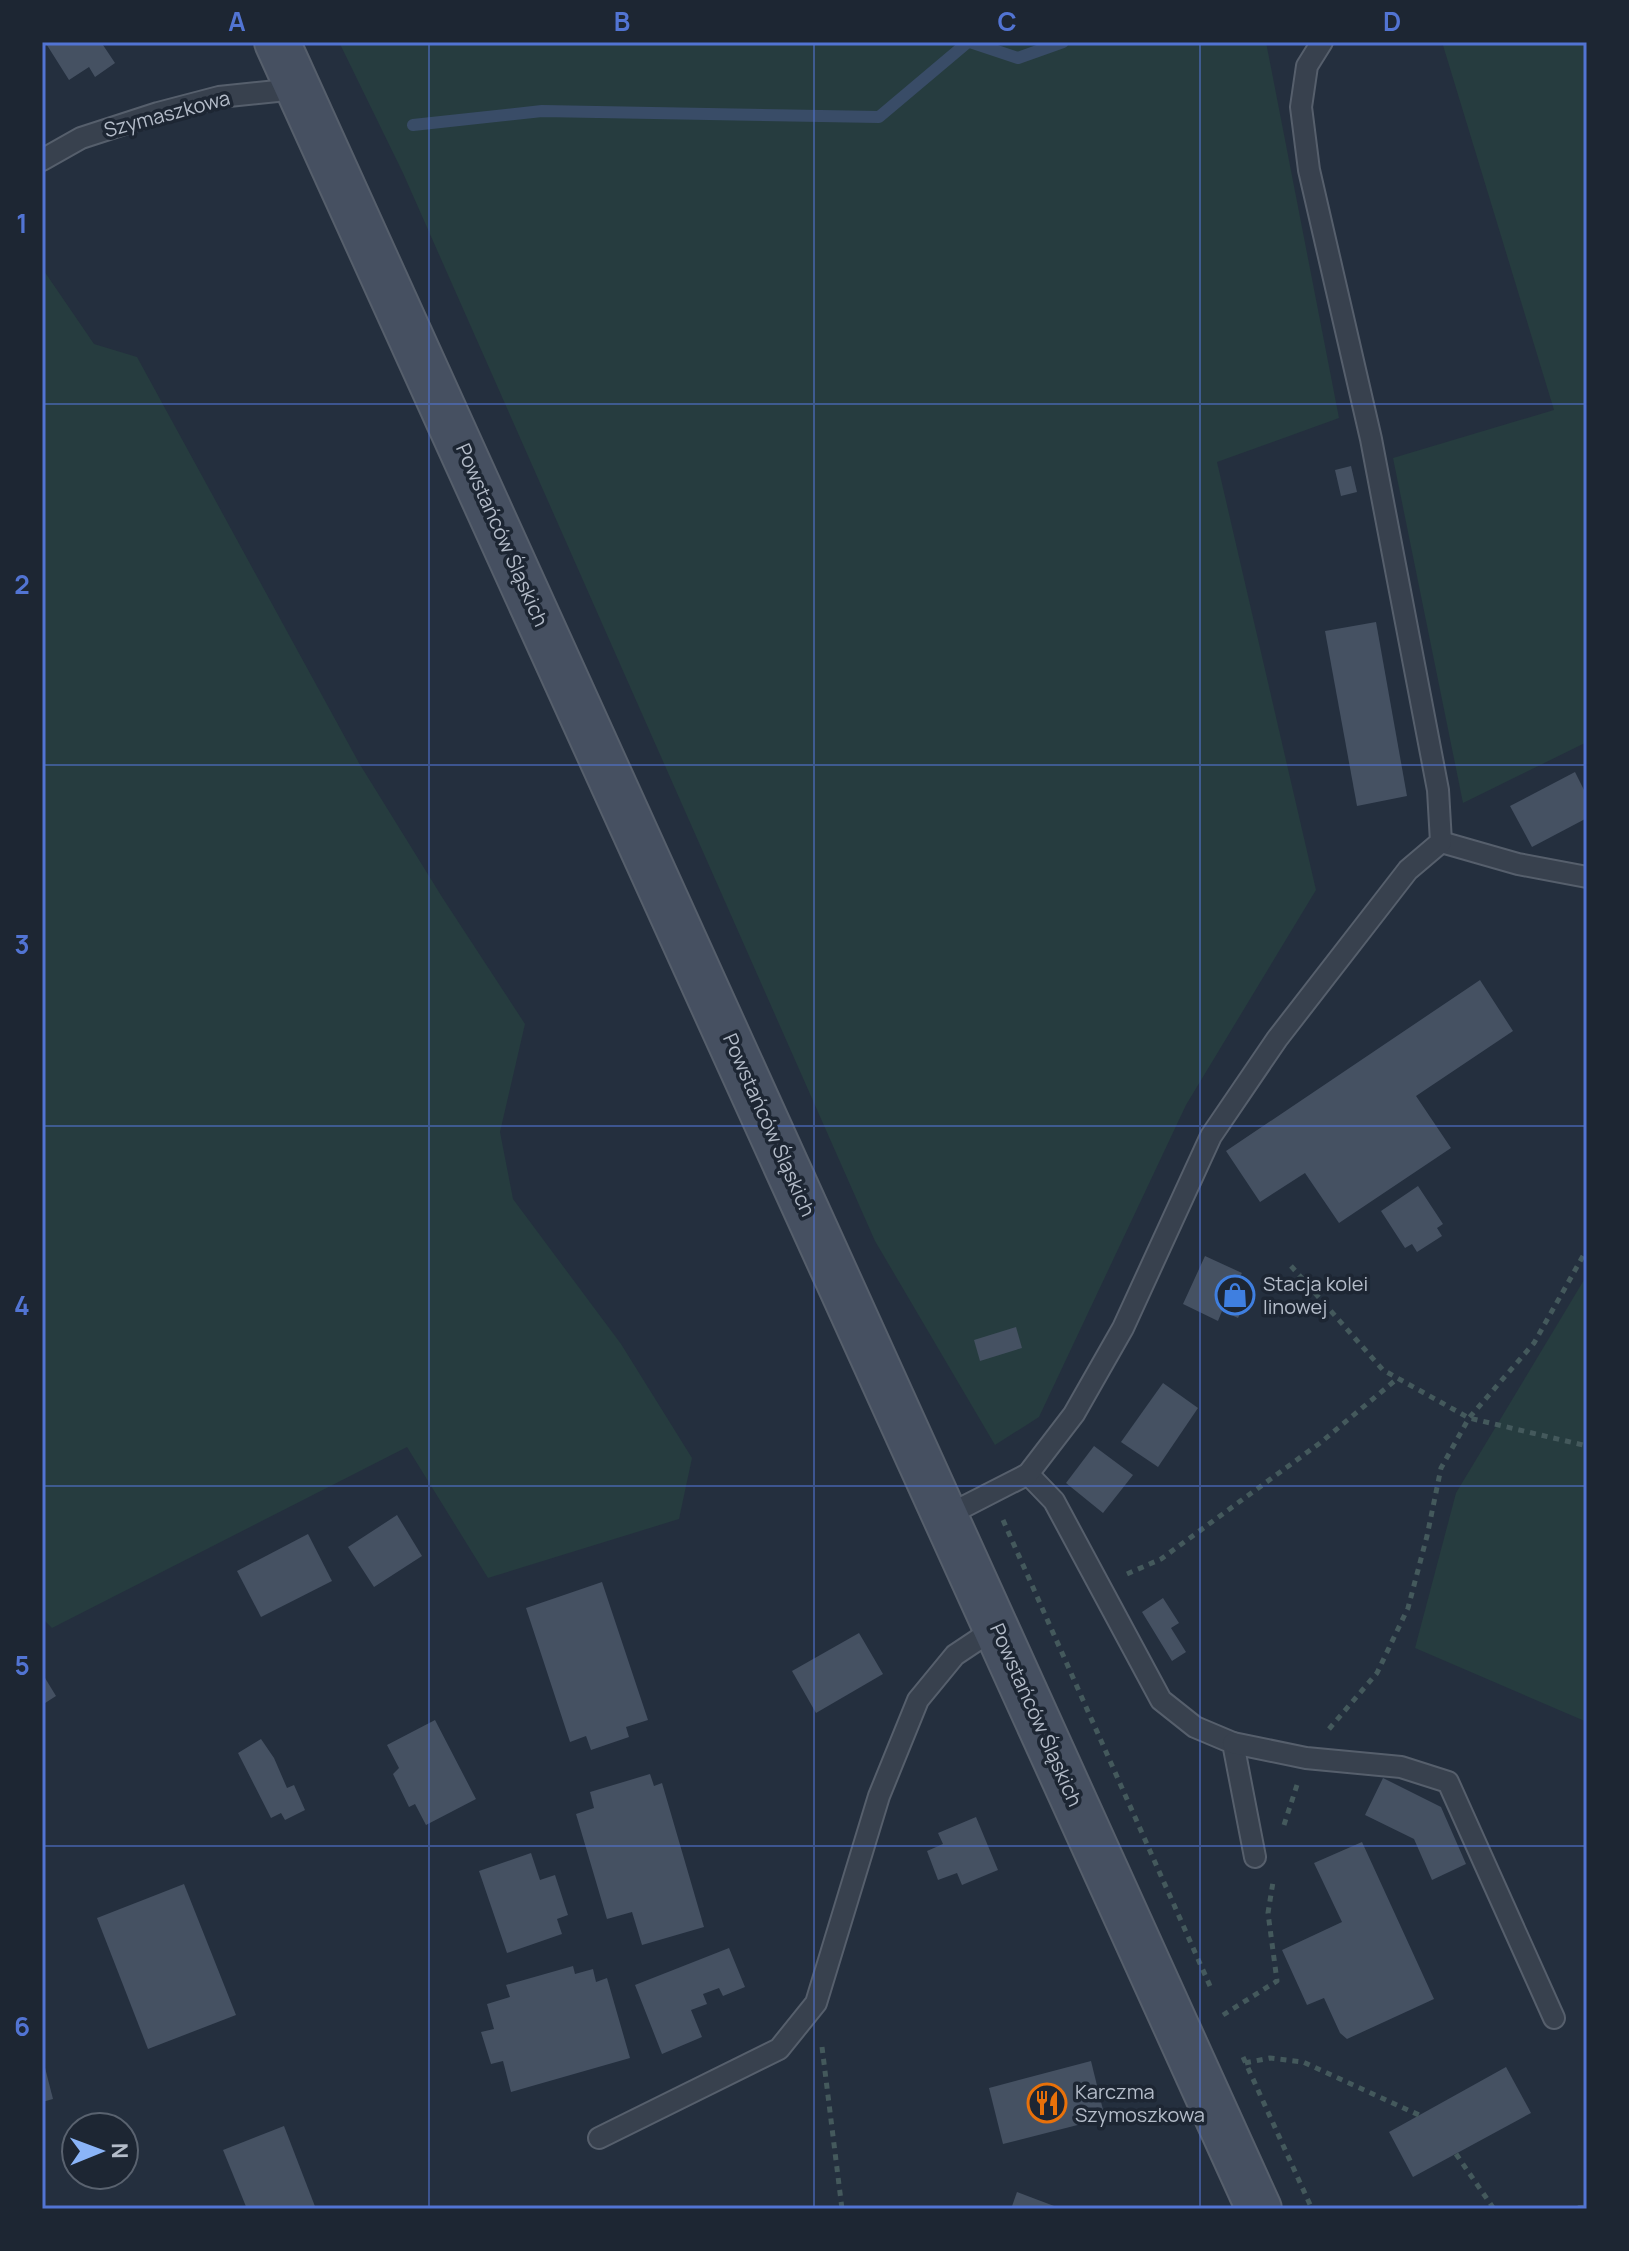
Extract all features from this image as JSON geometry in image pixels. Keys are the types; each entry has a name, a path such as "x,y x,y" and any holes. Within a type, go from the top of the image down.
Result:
{"street":[{"name":"Powstańców Śląskich","path":"277,42 1259,2209"}],"lane":[{"path":"1322,42 1307,66 1301,107 1309,170 1371,439 1438,790 1441,842"},
{"name":"Szymaszkowa","path":"42,160 81,138 158,113 219,97 297,87"},
{"path":"1441,842 1518,864 1587,877"},
{"path":"946,1516 1028,1474 1074,1414 1123,1328 1211,1136 1277,1039 1398,882 1441,842"},
{"path":"1028,1474 1054,1501 1161,1700 1195,1727 1233,1743 1306,1758 1401,1767 1448,1782 1554,2018"},
{"path":"599,2138 779,2049 816,2003 879,1796 918,1700 955,1655 997,1627"},
{"path":"1233,1743 1255,1857"}],"path":[{"path":"1306,1758 1377,1673 1408,1608 1441,1468 1469,1418 1534,1343 1587,1249"},
{"path":"1291,1266 1383,1370 1469,1418 1587,1446"},
{"path":"1161,1559 1320,1443 1398,1378"},
{"path":"991,1493 1211,1987"},
{"path":"1229,2027 1223,2015 1277,1981 1268,1913"},
{"path":"816,2003 842,2209"},
{"path":"1240,2051 1312,2209"},
{"path":"1245,2063 1270,2058 1303,2062 1419,2115"},
{"path":"1456,2154 1494,2209"},
{"path":"1566,2209 1587,2207"}],"green space":[{"path":"339,42 1266,42 1339,418 1217,462 1316,890 1186,1105 1039,1417 995,1445 875,1241 403,173"},
{"path":"1442,42 1587,42 1587,742 1463,803 1393,458 1554,410"},
{"path":"42,268 94,344 137,357 359,763 525,1024 500,1132 513,1199 621,1344 692,1458 679,1519 488,1578 407,1447 52,1628 42,1618"},
{"path":"1587,1275 1587,1722 1415,1648 1456,1493"}],"building":[{"path":"45,42 101,42 115,63 95,77 89,67 69,80"},
{"path":"1351,466 1357,492 1341,496 1335,470"},
{"path":"1376,622 1407,796 1357,806 1325,631"},
{"path":"1575,772 1587,796 1587,818 1532,847 1510,806"},
{"path":"1480,980 1513,1031 1416,1096 1451,1148 1339,1223 1305,1173 1260,1202 1226,1151"},
{"path":"1418,1186 1443,1224 1437,1228 1442,1236 1417,1252 1412,1244 1405,1248 1381,1211"},
{"path":"1205,1256 1242,1273 1238,1280 1252,1287 1238,1318 1222,1311 1218,1321 1183,1304"},
{"path":"1016,1327 1022,1348 980,1361 974,1340"},
{"path":"1163,1383 1198,1408 1158,1467 1121,1442"},
{"path":"1094,1446 1133,1475 1103,1513 1066,1483"},
{"path":"397,1515 422,1556 374,1587 348,1547"},
{"path":"308,1534 332,1581 261,1617 237,1571"},
{"path":"602,1582 648,1720 626,1727 629,1737 591,1750 586,1736 570,1742 526,1608"},
{"path":"1163,1598 1179,1623 1171,1628 1186,1652 1172,1661 1142,1612"},
{"path":"859,1633 883,1674 816,1713 792,1671"},
{"path":"42,1673 56,1696 42,1705"},
{"path":"435,1720 476,1799 426,1825 415,1804 409,1807 393,1774 399,1768 387,1745"},
{"path":"261,1739 274,1758 287,1788 294,1785 305,1810 285,1820 281,1813 271,1818 238,1753"},
{"path":"650,1774 654,1786 662,1783 704,1927 642,1945 632,1912 607,1919 576,1814 594,1808 590,1792"},
{"path":"1383,1778 1441,1807 1466,1864 1432,1880 1414,1839 1365,1815"},
{"path":"976,1817 998,1870 962,1885 957,1873 938,1880 927,1851 943,1844 938,1833"},
{"path":"1362,1842 1434,1999 1347,2039 1340,2033 1324,1998 1307,2005 1282,1950 1342,1922 1314,1863"},
{"path":"531,1853 540,1880 555,1875 568,1915 557,1919 562,1934 507,1953 479,1871"},
{"path":"184,1884 236,2015 148,2049 97,1918"},
{"path":"729,1948 745,1987 723,1996 719,1988 703,1994 707,2004 691,2010 702,2037 662,2054 635,1985"},
{"path":"573,1966 575,1974 593,1969 596,1982 607,1978 630,2058 511,2092 503,2061 491,2064 481,2032 494,2029 487,2004 510,1997 506,1985"},
{"path":"42,2056 53,2099 42,2102"},
{"name":"Karczma Szymoszkowa","path":"1091,2061 1105,2118 1003,2144 989,2088"},
{"path":"1506,2067 1531,2113 1413,2177 1389,2132"},
{"path":"284,2126 316,2209 247,2209 223,2150"},
{"path":"1017,2192 1062,2209 1011,2209"}],"waterway":[{"path":"413,125 542,111 879,117 968,42"},
{"path":"970,42 1018,58 1063,42"}],"place":[{"name":"Stacja kolei linowej","path":"1235,1295"},
{"name":"Karczma Szymoszkowa","path":"1047,2103"}]}
